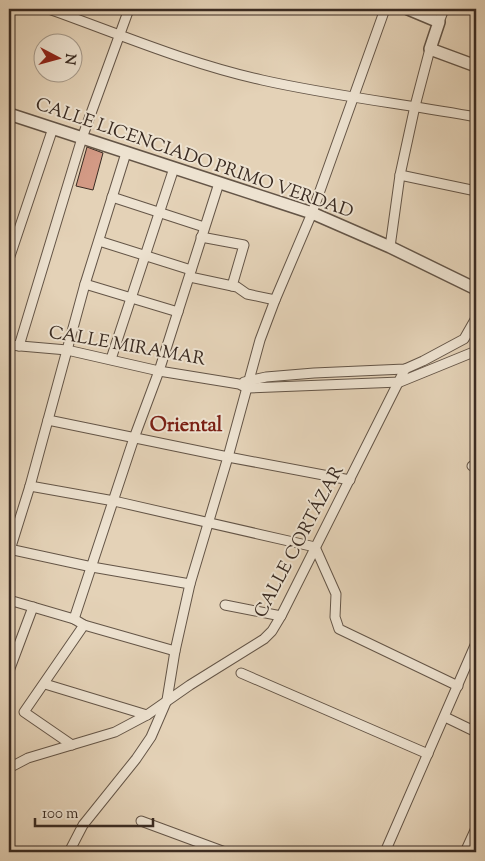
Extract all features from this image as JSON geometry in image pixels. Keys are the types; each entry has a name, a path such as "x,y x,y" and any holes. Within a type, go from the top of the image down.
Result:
{"street":[{"path":"49,9 197,62 261,80 353,97 476,116"},
{"path":"12,348 82,138 128,9"},
{"path":"69,852 87,819 136,760 151,737 167,700 175,651 190,584 228,457 245,384 275,300 312,213 385,9"},
{"path":"408,9 438,22"},
{"path":"390,247 400,175 415,106 438,22 444,9"},
{"path":"430,49 476,66"},
{"name":"CALLE LICENCIADO PRIMO VERDAD","path":"9,114 312,213 390,247 476,290"},
{"path":"9,258 12,236 53,128"},
{"path":"126,153 85,284 30,486 9,550 190,584"},
{"path":"111,359 174,168"},
{"path":"400,175 476,191"},
{"path":"74,618 134,438 159,371 219,182"},
{"path":"112,197 204,227"},
{"path":"201,237 244,245 232,286"},
{"path":"99,241 146,254 190,274 237,287 247,294 275,300"},
{"path":"85,284 178,312"},
{"name":"CALLE MIRAMAR","path":"245,384 314,372 406,369 423,362 464,339 476,318"},
{"name":"CALLE MIRAMAR","path":"12,348 67,350 159,371 245,384 400,382"},
{"path":"400,382 476,351"},
{"name":"CALLE CORTÁZAR","path":"9,768 28,758 116,732 146,715 264,639 272,631 406,369"},
{"path":"48,420 350,480"},
{"path":"30,486 114,501 315,546 336,594 335,617 339,629 458,686"},
{"path":"9,600 74,618 84,625 175,651"},
{"path":"225,605 281,616"},
{"path":"9,671 33,607"},
{"path":"72,745 24,712 84,625"},
{"path":"385,852 476,643"},
{"path":"241,673 428,754"},
{"path":"45,684 146,715"},
{"path":"445,717 476,732"},
{"path":"141,821 225,852"},
{"path":"465,852 476,828"},
{"path":"193,852 195,841"}],"building":[{"path":"87,147 103,153 93,190 76,186"}],"district":[{"name":"Oriental","path":"186,426"}]}
